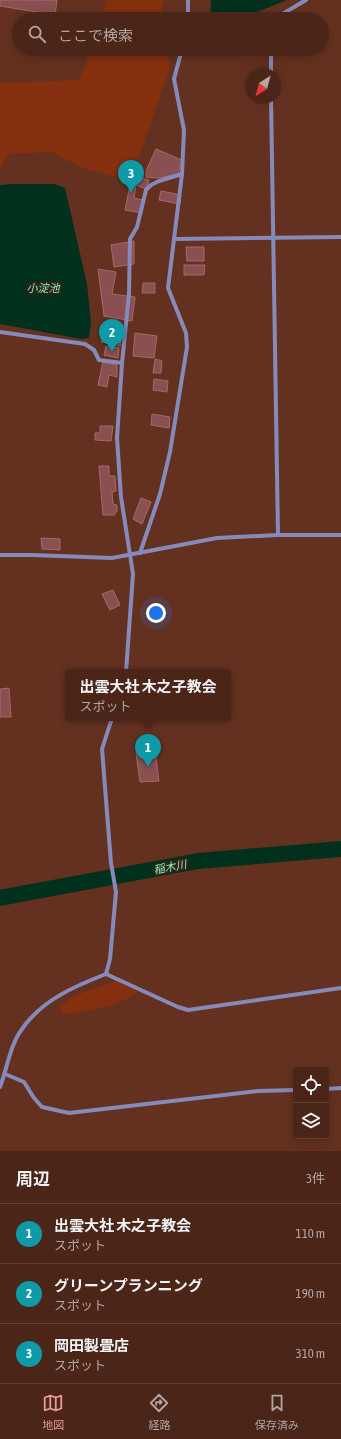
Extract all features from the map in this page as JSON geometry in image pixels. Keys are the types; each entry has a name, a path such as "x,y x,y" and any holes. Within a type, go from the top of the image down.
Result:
{"street":[{"path":"188,0 188,12"},
{"path":"286,12 306,0"},
{"path":"140,553 160,494 170,452 187,347 186,333 168,288 182,174 184,130 174,79 180,56"},
{"path":"270,56 271,68"},
{"path":"271,104 278,535"},
{"path":"126,669 133,574 121,497 117,438 122,363 129,294 130,239 137,226 146,190 151,184 182,174"},
{"path":"174,239 341,237"},
{"path":"0,332 85,344 94,350 100,360 122,363"},
{"path":"0,555 32,554 112,558 217,538 278,535 341,535"},
{"path":"106,974 110,959 116,892 111,863 102,749 111,721"},
{"path":"0,1087 16,1039 21,1029 32,1017 56,997 79,984 106,974 178,1007 188,1010 341,988"},
{"path":"5,1074 24,1082 34,1098 42,1107 69,1113 258,1091 293,1090"},
{"path":"329,1089 341,1088"}],"shaded area":[{"path":"107,0 163,0 162,12 103,12"},
{"path":"88,56 167,56 171,64 139,157 117,177 83,168 52,152 9,154 0,168 0,83 80,80"},
{"path":"116,981 139,991 122,1001 93,1010 63,1014 59,1007 73,996"}],"water":[{"path":"211,0 287,0 257,12 210,12"},
{"name":"小淀池","path":"54,184 65,188 87,284 91,322 89,338 81,339 0,324 0,185"}],"building":[{"path":"0,0 57,0 55,12 37,12 0,6"},
{"path":"156,149 182,160 178,174 158,178 146,177 146,171"},
{"path":"132,175 149,180 146,189 136,185 134,198 143,200 142,213 125,210"},
{"path":"161,191 181,195 180,204 159,200"},
{"path":"134,241 134,264 114,267 111,245"},
{"path":"186,247 204,247 204,261 187,261"},
{"path":"184,265 205,265 204,275 184,275"},
{"path":"98,269 116,272 112,294 135,297 132,321 104,316"},
{"path":"143,283 155,283 155,293 142,293"},
{"path":"103,329 122,333 120,346 101,342"},
{"path":"135,333 157,336 154,358 133,356"},
{"path":"106,346 119,348 118,358 104,355"},
{"path":"155,359 162,361 161,373 153,373"},
{"path":"103,362 117,365 117,377 109,375 107,387 98,385"},
{"path":"154,379 168,381 167,392 153,390"},
{"path":"152,414 170,417 169,428 151,425"},
{"path":"100,426 113,426 111,441 95,440 95,433 100,433"},
{"path":"99,466 109,466 109,476 115,476 116,491 112,492 113,504 117,505 117,512 115,512 115,515 103,515"},
{"path":"141,498 151,502 142,524 133,519"},
{"path":"41,538 60,539 60,550 42,549"},
{"path":"113,590 120,605 110,610 102,594"},
{"path":"9,688 11,717 0,717 0,689"},
{"path":"155,751 159,781 140,782 136,753"}],"waterway":[{"name":"稲木川","path":"0,898 198,861 341,849"}],"place":[{"name":"岡田製畳店","path":"131,193"},
{"name":"グリーンプランニング","path":"112,352"},
{"name":"出雲大社 木之子教会","path":"148,767"}]}
